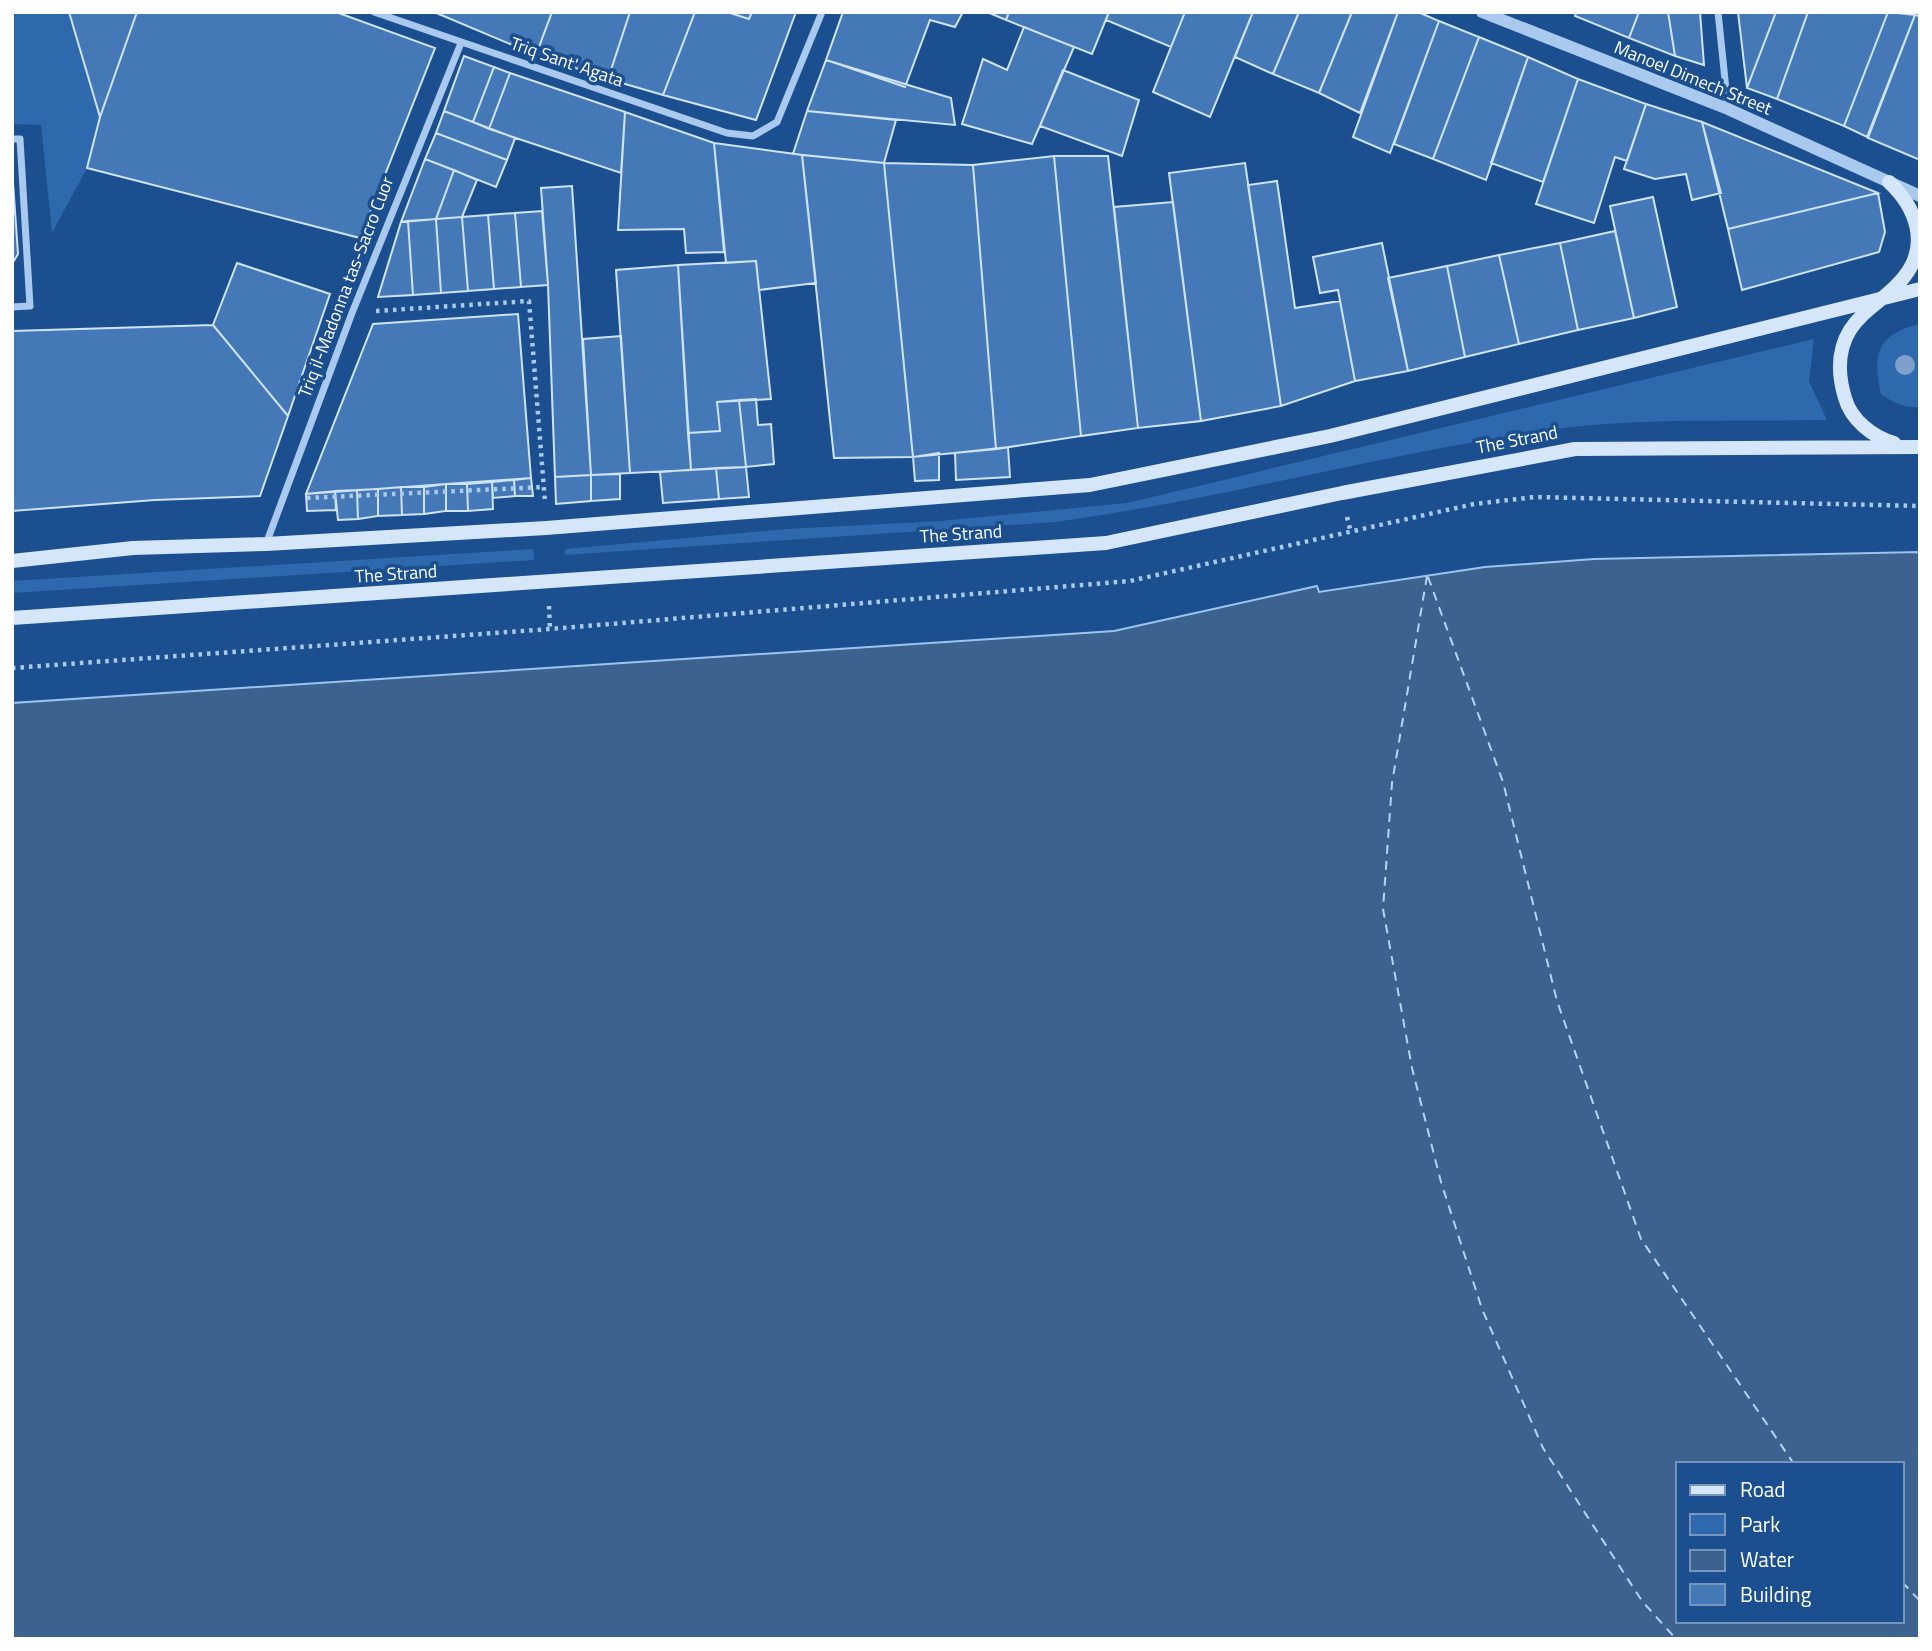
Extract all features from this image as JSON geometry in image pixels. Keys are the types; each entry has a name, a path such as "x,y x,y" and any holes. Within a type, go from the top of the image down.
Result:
{"main road":[{"path":"1880,299 1904,277 1914,258 1918,237 1915,216 1905,197 1889,182"},
{"name":"The Strand","path":"12,561 133,548 266,544 545,527 1090,485 1330,436 1920,289"},
{"name":"The Strand","path":"1880,299 1850,330 1840,354 1839,379 1846,403 1861,424 1881,440 1913,447"},
{"name":"The Strand","path":"12,618 1106,543 1342,493 1575,449 1913,447"}],"street":[{"name":"Triq Sant' Agata","path":"374,12 727,133 753,136 777,122 821,12"},
{"name":"Manoel Dimech Street","path":"1482,12 1728,109 1920,196"},
{"path":"1718,12 1728,109"},
{"name":"Triq il-Madonna tas-Sacro Cuor","path":"266,544 352,313 461,43"},
{"path":"12,139 20,139 30,306 12,307"}],"path":[{"path":"389,310 529,301 545,510"},
{"path":"282,500 544,487"},
{"path":"12,668 564,628 1130,581 1474,505 1535,497 1920,506"}],"green space":[{"path":"12,12 69,12 100,117 87,168 52,233 41,125 12,124"},
{"path":"1920,324 1920,407 1909,407 1881,394 1878,357 1886,340 1906,328"},
{"path":"1814,339 1809,381 1827,420 1647,422 1575,427 1479,441 1177,502 1055,522 565,555 565,549 787,529 941,521 1127,503"},
{"path":"533,549 534,560 12,593 12,581"}],"water":[{"path":"1920,552 1920,1639 12,1639 12,703 1114,631 1317,586 1319,592 1485,567 1594,559"}],"building":[{"path":"69,12 137,12 100,117"},
{"path":"137,12 336,12 435,48 360,238 87,168 100,117"},
{"path":"434,12 552,12 536,55"},
{"path":"552,12 630,12 608,79 536,55"},
{"path":"630,12 695,12 663,95 608,79"},
{"path":"695,12 727,12 749,19 752,12 796,12 756,120 663,95"},
{"path":"727,12 752,12 749,19"},
{"path":"843,12 963,12 955,27 930,20 905,87 826,60"},
{"path":"987,12 1009,12 1006,20"},
{"path":"1009,12 1109,12 1092,54 1006,20"},
{"path":"1109,12 1185,12 1171,47 1106,20"},
{"path":"1185,12 1253,12 1210,117 1153,92"},
{"path":"1253,12 1299,12 1273,74 1235,57"},
{"path":"1299,12 1352,12 1319,93 1273,74"},
{"path":"1352,12 1398,12 1360,113 1319,93"},
{"path":"1398,12 1418,12 1439,21 1390,153 1353,137"},
{"path":"1576,12 1639,12 1629,38 1575,16"},
{"path":"1639,12 1668,12 1675,56 1629,38"},
{"path":"1668,12 1700,12 1704,65 1675,56"},
{"path":"1738,12 1776,12 1747,88"},
{"path":"1776,12 1808,12 1777,99 1747,88"},
{"path":"1808,12 1888,12 1844,126 1777,99"},
{"path":"1888,12 1915,15 1867,137 1844,126"},
{"path":"1915,15 1920,16 1920,160 1868,138"},
{"path":"1439,21 1479,37 1433,159 1394,144"},
{"path":"1024,27 1074,47 1032,144 962,124 983,59 1007,70"},
{"path":"1479,37 1528,57 1486,180 1433,159"},
{"path":"464,56 494,67 473,122 444,111"},
{"path":"1528,57 1578,79 1543,182 1491,163"},
{"path":"826,60 951,98 955,125 807,111"},
{"path":"494,67 510,73 489,129 473,122"},
{"path":"1063,70 1139,100 1122,156 1040,126"},
{"path":"510,73 625,112 621,173 489,129"},
{"path":"1578,79 1646,104 1627,161 1615,157 1594,223 1536,204"},
{"path":"1646,104 1702,122 1721,193 1692,200 1686,174 1655,179 1624,169"},
{"path":"444,111 515,138 507,160 436,133"},
{"path":"807,111 896,120 884,163 793,154"},
{"path":"625,112 714,143 724,252 686,253 684,229 618,230"},
{"path":"1702,122 1878,193 1728,229"},
{"path":"436,133 507,160 496,187 425,159"},
{"path":"714,143 802,155 816,283 759,290 756,261 726,263"},
{"path":"802,155 884,163 913,457 834,458"},
{"path":"1054,156 1108,156 1138,428 1081,436"},
{"path":"1054,156 1081,436 996,449 973,165"},
{"path":"425,159 454,170 436,219 401,222"},
{"path":"884,163 973,165 996,449 913,457"},
{"path":"1245,163 1281,406 1201,421 1169,173"},
{"path":"12,168 18,254 12,264"},
{"path":"454,170 477,180 462,217 436,219"},
{"path":"1277,181 1295,308 1340,301 1355,381 1281,406 1248,185"},
{"path":"572,186 591,475 555,477 548,285 541,188"},
{"path":"1878,193 1885,232 1879,252 1742,290 1728,229"},
{"path":"1653,197 1677,307 1634,318 1610,206"},
{"path":"1173,202 1201,421 1138,428 1114,207"},
{"path":"542,211 548,285 521,287 515,213"},
{"path":"515,213 521,287 494,289 488,215"},
{"path":"488,215 494,289 468,291 462,217"},
{"path":"462,217 468,291 441,293 436,219"},
{"path":"436,219 441,293 413,295 408,221"},
{"path":"408,221 413,295 378,297 401,222"},
{"path":"1615,231 1634,318 1578,330 1560,243"},
{"path":"1382,243 1408,371 1355,381 1338,290 1320,293 1313,257"},
{"path":"1560,243 1578,330 1519,344 1499,255"},
{"path":"1499,255 1519,344 1465,357 1447,266"},
{"path":"756,261 771,399 717,402 720,431 688,433 678,265"},
{"path":"237,263 330,294 288,416 213,325"},
{"path":"678,265 691,470 630,473 616,270"},
{"path":"1447,266 1465,357 1408,371 1388,278"},
{"path":"518,314 531,478 306,494 373,324"},
{"path":"213,325 288,416 260,496 155,500 12,511 12,331"},
{"path":"621,336 630,473 591,475 583,339"},
{"path":"756,399 758,425 771,424 774,464 746,467 739,400"},
{"path":"739,400 746,467 691,470 688,433 720,431 717,402"},
{"path":"1008,447 1010,477 956,480 955,453"},
{"path":"939,453 939,480 915,481 913,457"},
{"path":"746,467 749,497 719,499 716,468"},
{"path":"716,468 719,499 663,503 660,472"},
{"path":"620,474 620,499 591,501 591,475"},
{"path":"591,475 591,501 556,504 555,477"},
{"path":"531,478 533,496 515,496 514,480"},
{"path":"514,480 515,496 493,498 492,482"},
{"path":"492,482 493,509 468,511 467,484"},
{"path":"446,484 467,484 468,511 446,511"},
{"path":"446,484 446,511 424,514 424,487"},
{"path":"401,487 424,487 424,514 402,515"},
{"path":"401,487 402,515 378,516 378,489"},
{"path":"378,489 378,516 358,519 357,490"},
{"path":"357,490 358,519 338,520 335,491"},
{"path":"335,491 336,510 307,511 306,494"}],"ferry route":[{"path":"1427,576 1392,783 1383,909 1412,1068 1441,1182 1482,1309 1543,1448 1642,1601 1676,1639"},
{"path":"1428,577 1503,782 1557,1001 1641,1239 1793,1462"},
{"path":"1904,1584 1920,1601"}]}
